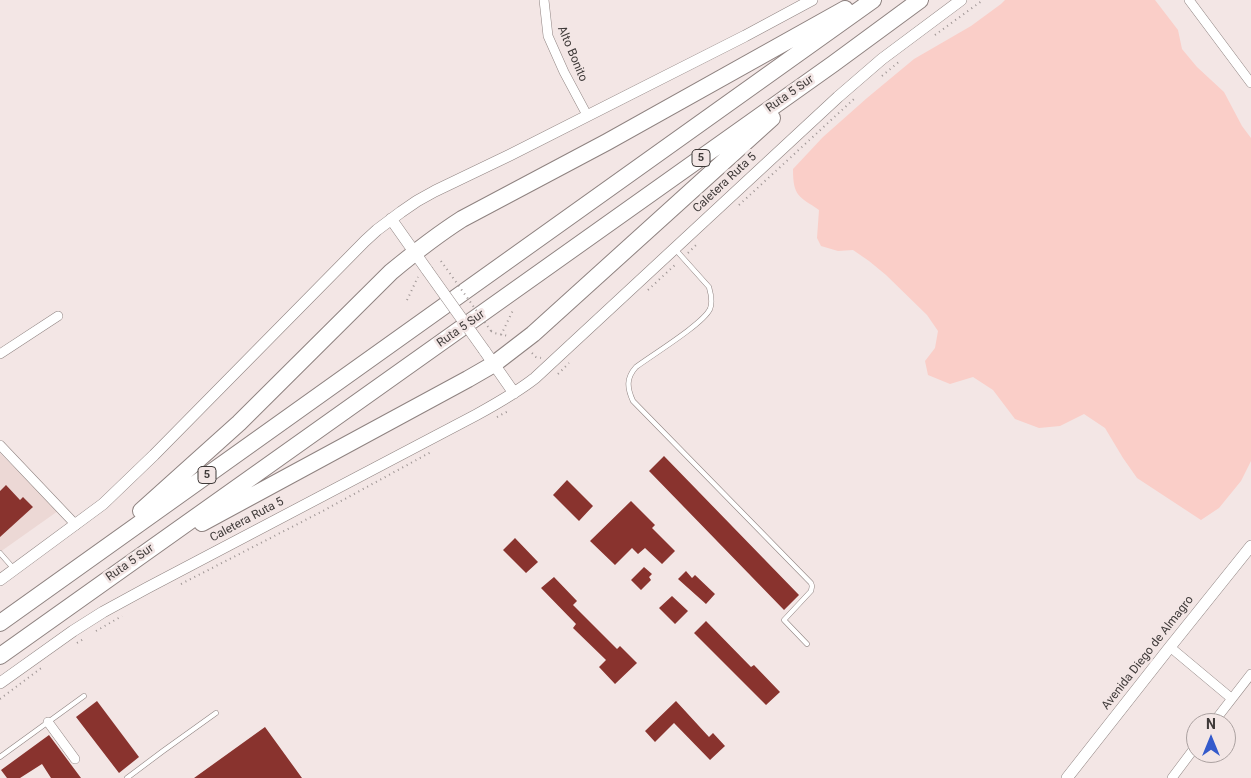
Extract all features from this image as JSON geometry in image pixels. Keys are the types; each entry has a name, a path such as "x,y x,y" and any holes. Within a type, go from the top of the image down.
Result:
{"highway":[{"path":"82,564 239,423 391,272 415,252 462,219 607,142 862,0"},
{"name":"5","path":"0,623 873,0"},
{"name":"Ruta 5 Sur","path":"0,656 833,64 920,0"},
{"path":"139,556 494,364 533,334 833,64"}],"street":[{"name":"Alto Bonito","path":"544,0 548,36 564,72 587,115"},
{"path":"0,580 103,504 154,455 365,241 391,219 436,190 510,155 771,23 812,0"},
{"name":"Caletera Ruta 5","path":"0,683 68,634 110,608 476,415 514,393 534,378 868,70 961,0"},
{"path":"1189,0 1251,83"},
{"path":"391,219 514,393"},
{"path":"0,354 58,316"},
{"path":"0,445 76,525"},
{"name":"Avenida Diego de Almagro","path":"1072,776 1170,647 1251,546"},
{"path":"1170,647 1231,698"},
{"path":"1220,713 1251,674"},
{"path":"48,722 75,759"},
{"path":"1172,778 1186,759"}],"lane":[{"path":"674,248 709,287 711,293 710,308 701,321 636,366 628,381 633,401 811,583 811,591 784,620 807,644"},
{"path":"0,553 15,570"},
{"path":"0,756 84,696"},
{"path":"127,778 216,713"}],"path":[{"path":"440,261 491,331"},
{"path":"408,300 417,279"},
{"path":"501,336 505,328"},
{"path":"530,350 534,355 543,358"}],"shaded area":[{"path":"1005,0 1155,0 1178,30 1182,49 1197,67 1224,92 1242,126 1251,138 1251,461 1241,481 1219,508 1201,520 1137,478 1105,428 1084,414 1060,426 1039,428 1015,419 993,390 973,377 950,384 928,375 925,361 935,348 938,331 927,315 886,275 853,250 838,251 821,246 817,238 819,210 798,195 796,191 793,169 823,137 914,59 971,26"},
{"path":"0,453 58,511 0,552"}],"building":[{"path":"664,456 799,595 784,610 649,471"},
{"path":"567,480 593,506 579,521 553,495"},
{"path":"6,485 20,500 23,497 33,507 0,537 0,491"},
{"path":"631,501 655,525 652,528 675,551 662,564 645,548 638,554 632,548 615,565 590,541"},
{"path":"515,538 538,562 526,573 503,550"},
{"path":"644,567 652,574 649,577 651,580 641,590 631,580"},
{"path":"686,571 692,578 695,575 715,594 706,604 678,579"},
{"path":"554,577 577,601 573,605 617,649 620,646 637,663 615,684 599,667 606,660 573,628 576,624 541,588"},
{"path":"672,596 688,611 675,624 659,608"},
{"path":"706,621 751,667 754,665 780,692 766,705 694,633"},
{"path":"97,701 139,757 119,773 76,717"},
{"path":"676,701 709,737 713,733 725,746 710,760 674,723 655,742 645,731"},
{"path":"265,727 302,778 194,778"},
{"path":"49,735 81,778 51,778 42,764 20,778 7,778 1,770"}]}
